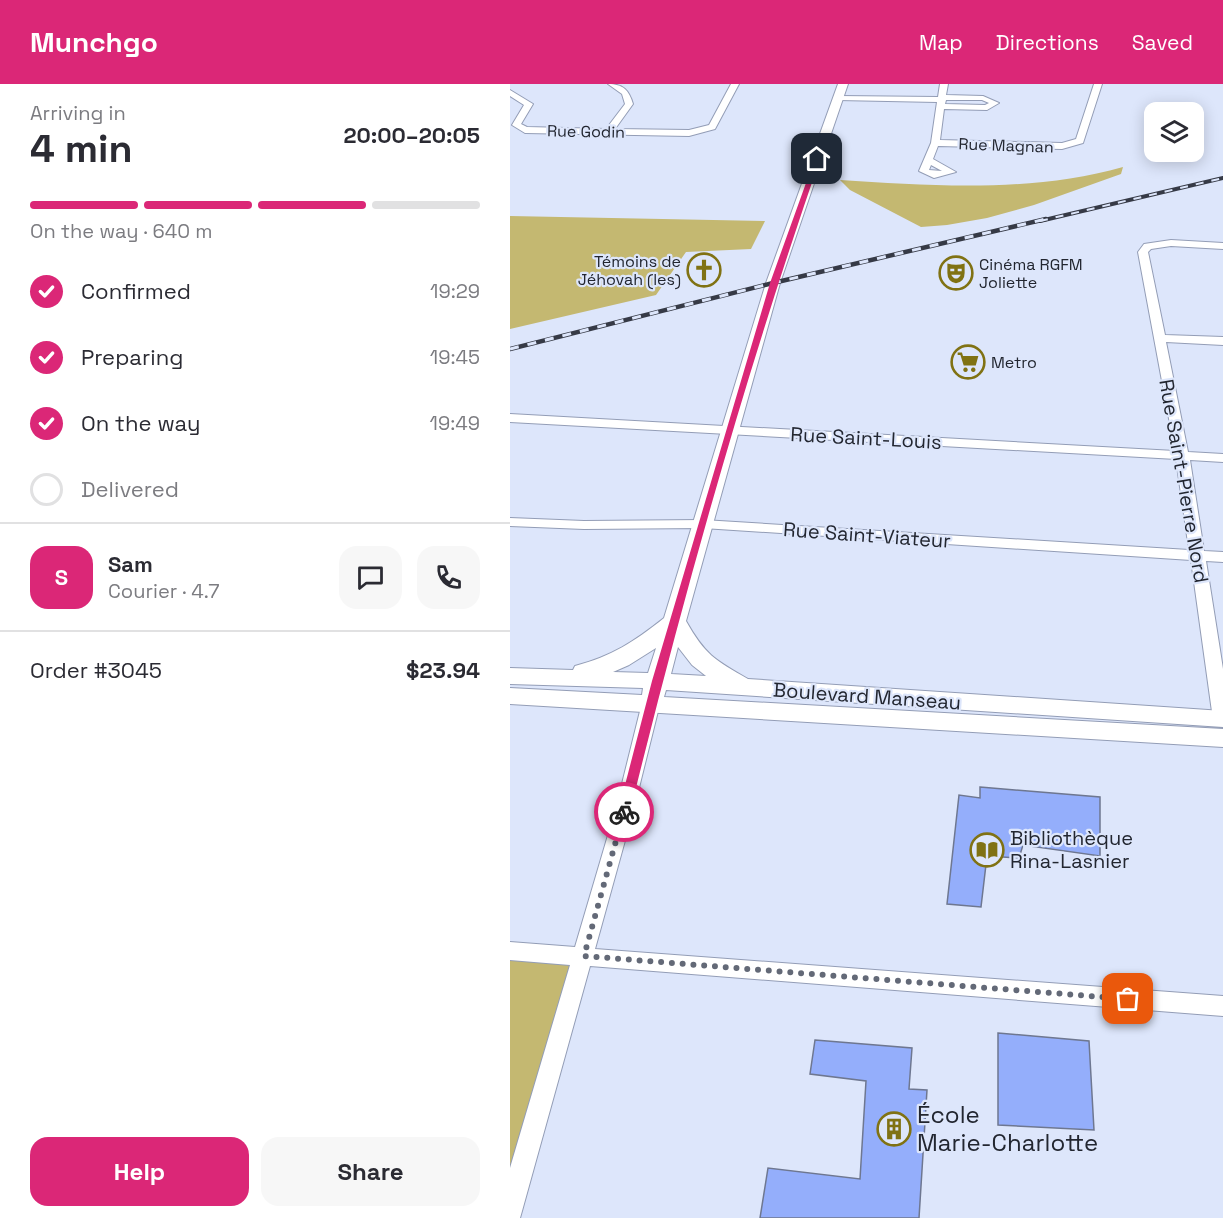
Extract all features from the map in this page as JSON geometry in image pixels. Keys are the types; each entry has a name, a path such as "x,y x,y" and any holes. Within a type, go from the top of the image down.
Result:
{"main road":[{"path":"654,692 773,283 841,89"},
{"path":"543,678 600,669 621,661 675,621"},
{"path":"675,621 691,652 700,660 720,675 752,689"},
{"name":"Boulevard Manseau","path":"510,676 654,692 1222,725"},
{"name":"Boulevard Manseau","path":"510,696 752,689 1222,725"}],"street":[{"path":"609,131 629,104 626,93 612,84"},
{"name":"Rue Godin","path":"510,92 529,104 517,122 519,128 689,133 712,127 735,84"},
{"path":"832,84 841,89 987,108 995,103 983,98 942,101"},
{"path":"929,161 935,143 944,84"},
{"name":"Rue Magnan","path":"935,143 1062,146 1077,144 1080,141 1098,84"},
{"name":"Rue Saint-Pierre Nord","path":"1222,725 1181,455 1143,252 1148,246 1171,243 1223,246"},
{"path":"1159,338 1223,341"},
{"name":"Rue Saint-Louis","path":"510,418 1223,458"},
{"name":"Rue Saint-Viateur","path":"510,522 584,525 703,524 1223,557"},
{"path":"510,1211 584,956 654,692"},
{"path":"510,951 1223,1006"}],"shaded area":[{"path":"1123,167 1121,174 1034,205 987,218 921,227 850,190 840,180 982,186 1053,181"},
{"path":"510,216 765,221 751,249 686,252 656,295 510,329"},
{"path":"510,951 584,956 510,1211"}],"building":[{"name":"Bibliothèque Rina-Lasnier","path":"980,787 1100,797 1100,856 1023,845 1019,858 987,856 981,907 947,904 959,795 980,798"},
{"path":"998,1033 1089,1041 1094,1130 998,1125"},
{"name":"École Marie-Charlotte","path":"815,1040 912,1048 909,1089 927,1090 919,1218 760,1218 768,1168 860,1179 866,1081 810,1074"}],"railway":[{"path":"1040,221 1223,178"},
{"path":"510,349 773,283 1046,219"}],"way so far":[{"path":"624,812 584,956 1128,999"}],"place":[{"name":"Témoins de Jéhovah (les)","path":"704,270"},
{"name":"Cinéma RGFM Joliette","path":"956,273"},
{"name":"Metro","path":"968,362"},
{"name":"Bibliothèque Rina-Lasnier","path":"987,850"},
{"name":"École Marie-Charlotte","path":"894,1129"}],"route":[{"path":"624,812 657,681 773,283 817,159"}]}
